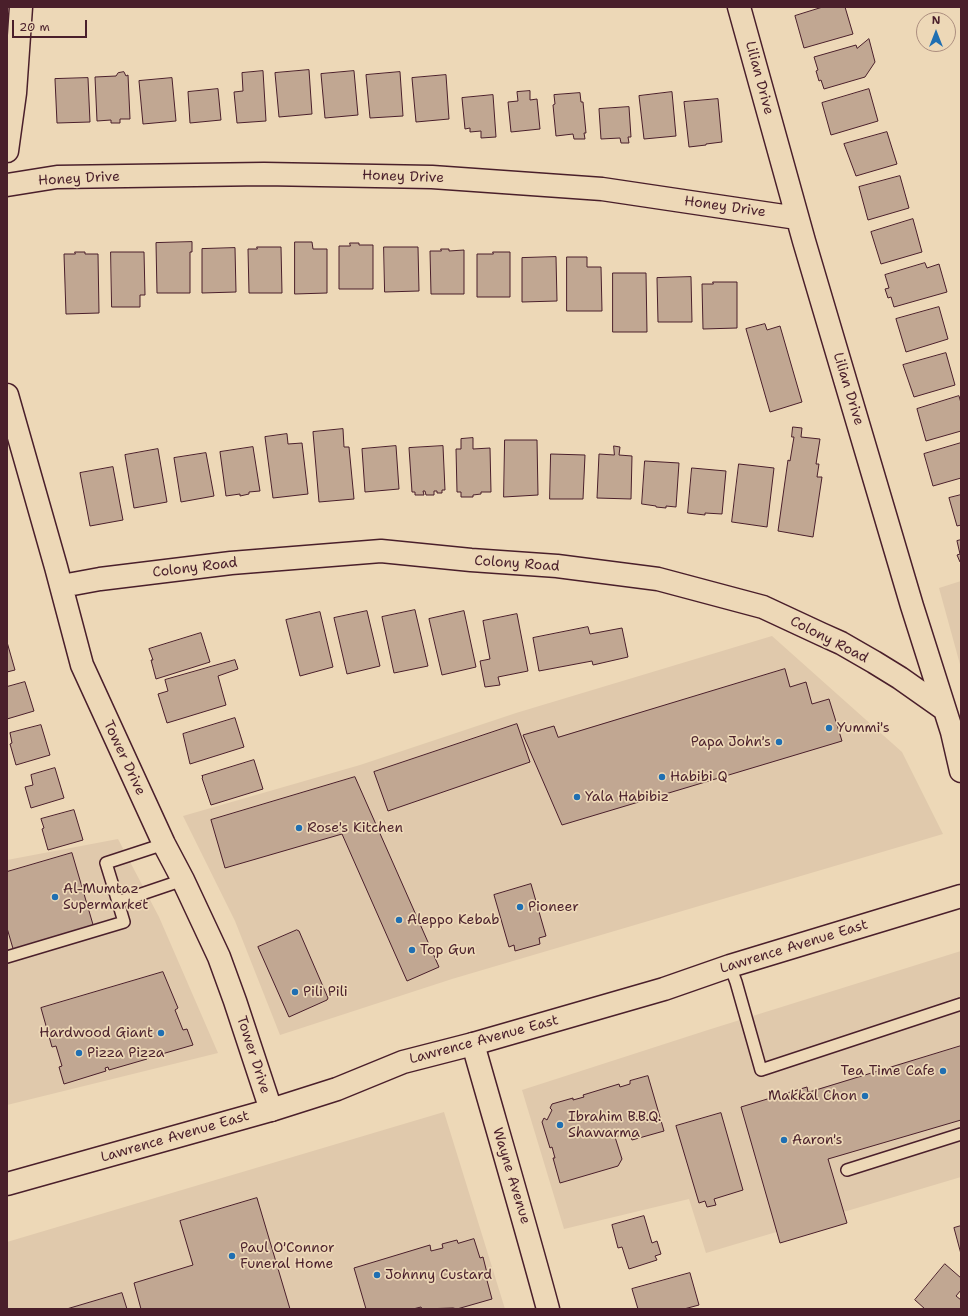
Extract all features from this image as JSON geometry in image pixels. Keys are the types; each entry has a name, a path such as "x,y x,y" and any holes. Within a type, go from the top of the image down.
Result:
{"street":[{"path":"7,151 15,93 21,7"},
{"name":"Lilian Drive","path":"739,7 797,218 859,428 952,732 961,770"},
{"name":"Honey Drive","path":"7,185 57,177 264,174 432,176 602,189 797,218"},
{"name":"Tower Drive","path":"7,395 62,586 82,664 164,844 183,880 218,957 235,1001 271,1110"},
{"name":"Colony Road","path":"62,586 100,579 231,563 381,551 471,560 557,566 658,579 763,607 848,647 900,678 944,709"},
{"name":"Lawrence Avenue East","path":"7,1184 271,1110 337,1089 403,1062 473,1044 664,989 730,966 961,898"},
{"name":"Wayne Avenue","path":"473,1044 548,1309"}],"lane":[{"path":"7,957 124,922 106,863 164,844"},
{"path":"118,902 183,880"},
{"path":"730,966 761,1070 961,1004"},
{"path":"847,1170 961,1134"}],"shaded area":[{"path":"961,581 961,668 939,588"},
{"path":"772,636 902,752 943,834 452,979 280,1035 235,921 183,816 360,765 516,713"},
{"path":"118,839 159,917 218,1053 7,1105 7,860"},
{"path":"961,951 961,1177 706,1253 689,1199 564,1229 522,1090"},
{"path":"444,1112 505,1309 7,1309 7,1242"}],"building":[{"path":"823,7 845,7 853,34 804,48 795,16"},
{"path":"869,39 875,62 865,77 824,89 821,80 819,81 816,71 818,70 814,57 856,45 857,48"},
{"path":"309,70 312,114 279,117 275,73"},
{"path":"263,71 266,121 237,123 234,92 243,91 242,73"},
{"path":"354,71 358,115 325,118 321,74"},
{"path":"124,72 126,76 128,75 130,119 120,119 120,123 111,123 111,120 97,121 95,77 116,76 118,73"},
{"path":"400,72 403,116 370,118 366,75"},
{"path":"446,75 449,119 416,122 412,78"},
{"path":"88,78 90,122 57,123 55,79"},
{"path":"172,78 176,121 143,124 139,81"},
{"path":"218,89 221,120 190,123 188,92"},
{"path":"869,89 878,121 831,135 822,103"},
{"path":"530,91 530,100 537,99 540,129 511,132 508,102 518,101 517,92"},
{"path":"672,92 676,136 644,139 639,96"},
{"path":"580,93 581,102 583,102 586,133 584,133 585,139 574,139 573,134 556,136 553,105 555,104 554,95"},
{"path":"493,95 496,137 481,138 481,131 470,132 470,128 465,129 462,98"},
{"path":"718,99 722,142 689,147 684,102"},
{"path":"629,107 631,137 628,137 629,143 621,143 620,138 601,139 599,109"},
{"path":"887,132 897,164 856,176 844,144"},
{"path":"900,176 909,208 868,220 859,187"},
{"path":"913,219 922,252 881,264 871,232"},
{"path":"192,242 192,252 190,252 190,293 157,293 156,243"},
{"path":"295,242 312,242 313,249 327,249 327,293 295,294"},
{"path":"350,243 359,243 359,245 373,245 373,289 339,289 339,246 350,246"},
{"path":"257,247 281,247 282,293 249,293 248,249 257,249"},
{"path":"384,247 418,247 419,291 385,292"},
{"path":"235,248 236,292 202,293 202,249"},
{"path":"441,249 449,249 449,251 464,250 464,294 431,294 430,251 441,251"},
{"path":"75,252 98,254 99,313 66,314 64,254 75,254"},
{"path":"111,252 144,252 145,295 140,295 140,307 112,307"},
{"path":"493,252 510,252 510,297 477,297 477,254 493,254"},
{"path":"556,257 557,301 522,302 522,258"},
{"path":"567,257 587,257 587,267 601,267 602,311 567,311"},
{"path":"925,263 927,268 939,264 947,292 894,307 891,297 888,298 885,289 889,288 885,275"},
{"path":"613,273 646,273 647,332 613,332"},
{"path":"691,277 692,322 658,322 657,278"},
{"path":"713,282 737,282 737,328 703,329 702,284 713,284"},
{"path":"939,307 948,339 906,352 896,319"},
{"path":"765,324 767,330 780,326 802,402 770,412 746,329"},
{"path":"946,353 955,385 914,397 903,365"},
{"path":"959,396 961,403 961,431 926,441 917,409"},
{"path":"793,427 802,428 801,437 820,439 816,464 819,464 817,477 822,477 813,537 778,531 788,460 790,461 794,437 792,437"},
{"path":"343,429 344,447 349,447 354,499 319,502 313,432"},
{"path":"287,434 288,444 302,443 308,494 273,498 265,437"},
{"path":"473,438 473,449 490,448 491,492 481,492 481,494 473,495 473,497 461,497 461,492 457,492 456,449 461,449 461,439"},
{"path":"505,440 537,440 538,495 504,497"},
{"path":"961,443 961,478 933,486 924,454"},
{"path":"396,446 399,489 365,492 362,449"},
{"path":"443,446 445,490 442,490 442,493 437,493 437,491 434,491 434,495 426,495 425,491 423,491 424,495 415,495 415,492 412,492 409,448"},
{"path":"614,446 620,447 619,455 632,456 631,499 597,498 599,454 614,455"},
{"path":"253,447 260,491 249,492 249,494 240,496 240,494 226,496 220,452"},
{"path":"158,449 167,502 134,508 125,455"},
{"path":"206,453 214,496 181,502 174,458"},
{"path":"551,454 585,455 583,499 550,499"},
{"path":"645,461 679,463 676,507 666,506 666,508 642,504"},
{"path":"739,464 774,468 767,527 732,522"},
{"path":"113,467 123,520 90,526 80,473"},
{"path":"692,468 726,471 722,514 705,513 705,515 688,513"},
{"path":"961,495 961,525 957,526 949,498"},
{"path":"961,540 960,562 957,555 960,554 957,541"},
{"path":"415,610 428,666 394,673 382,617"},
{"path":"367,611 380,666 347,674 334,618"},
{"path":"464,611 476,667 442,675 429,619"},
{"path":"320,612 333,667 300,676 286,620"},
{"path":"517,614 528,671 498,677 500,685 485,687 480,661 490,659 483,621"},
{"path":"588,627 590,634 622,628 628,657 593,665 592,661 539,671 533,638"},
{"path":"201,633 210,662 156,679 151,660 153,660 149,649"},
{"path":"7,642 15,670 7,672"},
{"path":"235,660 238,669 218,676 226,705 167,723 158,694 168,691 165,680"},
{"path":"785,669 790,687 806,682 812,704 829,699 842,741 562,825 523,735 554,726 558,737"},
{"path":"25,682 34,711 7,719 7,687"},
{"path":"235,718 244,747 190,764 183,734"},
{"path":"517,724 530,762 388,811 374,772"},
{"path":"41,725 50,755 16,765 10,744 12,743 10,733"},
{"path":"254,760 263,789 211,805 202,776"},
{"path":"55,768 64,798 31,808 25,787 33,785 31,775"},
{"path":"355,777 439,967 407,981 342,834 225,868 211,820"},
{"path":"74,810 83,840 48,850 42,829 44,828 41,819"},
{"path":"72,853 94,928 14,952 7,928 7,872"},
{"path":"531,884 546,936 539,938 540,944 515,951 514,945 509,947 494,895"},
{"path":"297,930 299,931 328,998 327,1000 289,1017 258,947"},
{"path":"163,972 178,1008 175,1010 183,1030 187,1029 193,1045 148,1058 148,1055 146,1056 147,1059 109,1070 108,1067 105,1068 106,1071 64,1084 59,1067 62,1066 56,1046 52,1047 41,1008"},
{"path":"961,1046 961,1120 828,1159 847,1223 780,1243 741,1107 807,1087 808,1092"},
{"path":"648,1076 664,1131 632,1140 629,1133 615,1137 622,1159 618,1166 560,1183 553,1158 555,1158 552,1147 550,1148 542,1122 544,1118 547,1120 552,1110 550,1108 552,1104 573,1098 573,1100 584,1097 583,1095 619,1084 620,1087 630,1084 630,1081"},
{"path":"721,1113 743,1190 714,1199 716,1205 707,1207 705,1201 699,1203 676,1126"},
{"name":"Paul O'Connor Funeral Home","path":"257,1198 290,1309 141,1309 134,1283 193,1265 180,1221"},
{"path":"644,1216 652,1243 657,1241 661,1254 655,1256 657,1260 629,1269 622,1247 618,1248 612,1225"},
{"path":"961,1226 961,1254 954,1228"},
{"path":"474,1239 480,1258 483,1257 487,1273 485,1273 492,1299 457,1309 422,1309 421,1307 413,1309 366,1309 354,1268 430,1245 431,1251 443,1248 442,1244 457,1240 458,1243"},
{"path":"945,1264 961,1278 961,1290 956,1296 961,1300 961,1309 925,1309 915,1300"},
{"path":"690,1273 699,1305 684,1309 638,1309 632,1289"},
{"path":"122,1293 127,1309 67,1309"}],"place":[{"name":"Yummi's","path":"829,728"},
{"name":"Papa John's","path":"779,742"},
{"name":"Habibi Q","path":"662,777"},
{"name":"Yala Habibiz","path":"577,797"},
{"name":"Rose's Kitchen","path":"299,828"},
{"name":"Al-Mumtaz Supermarket","path":"55,897"},
{"name":"Pioneer","path":"520,907"},
{"name":"Aleppo Kebab","path":"399,920"},
{"name":"Top Gun","path":"412,950"},
{"name":"Pili Pili","path":"295,992"},
{"name":"Hardwood Giant","path":"161,1033"},
{"name":"Pizza Pizza","path":"79,1053"},
{"name":"Tea Time Cafe","path":"943,1071"},
{"name":"Makkal Chon","path":"865,1096"},
{"name":"Ibrahim B.B.Q. Shawarma","path":"560,1125"},
{"name":"Aaron's","path":"784,1140"},
{"name":"Paul O'Connor Funeral Home","path":"232,1256"},
{"name":"Johnny Custard","path":"377,1275"}]}
